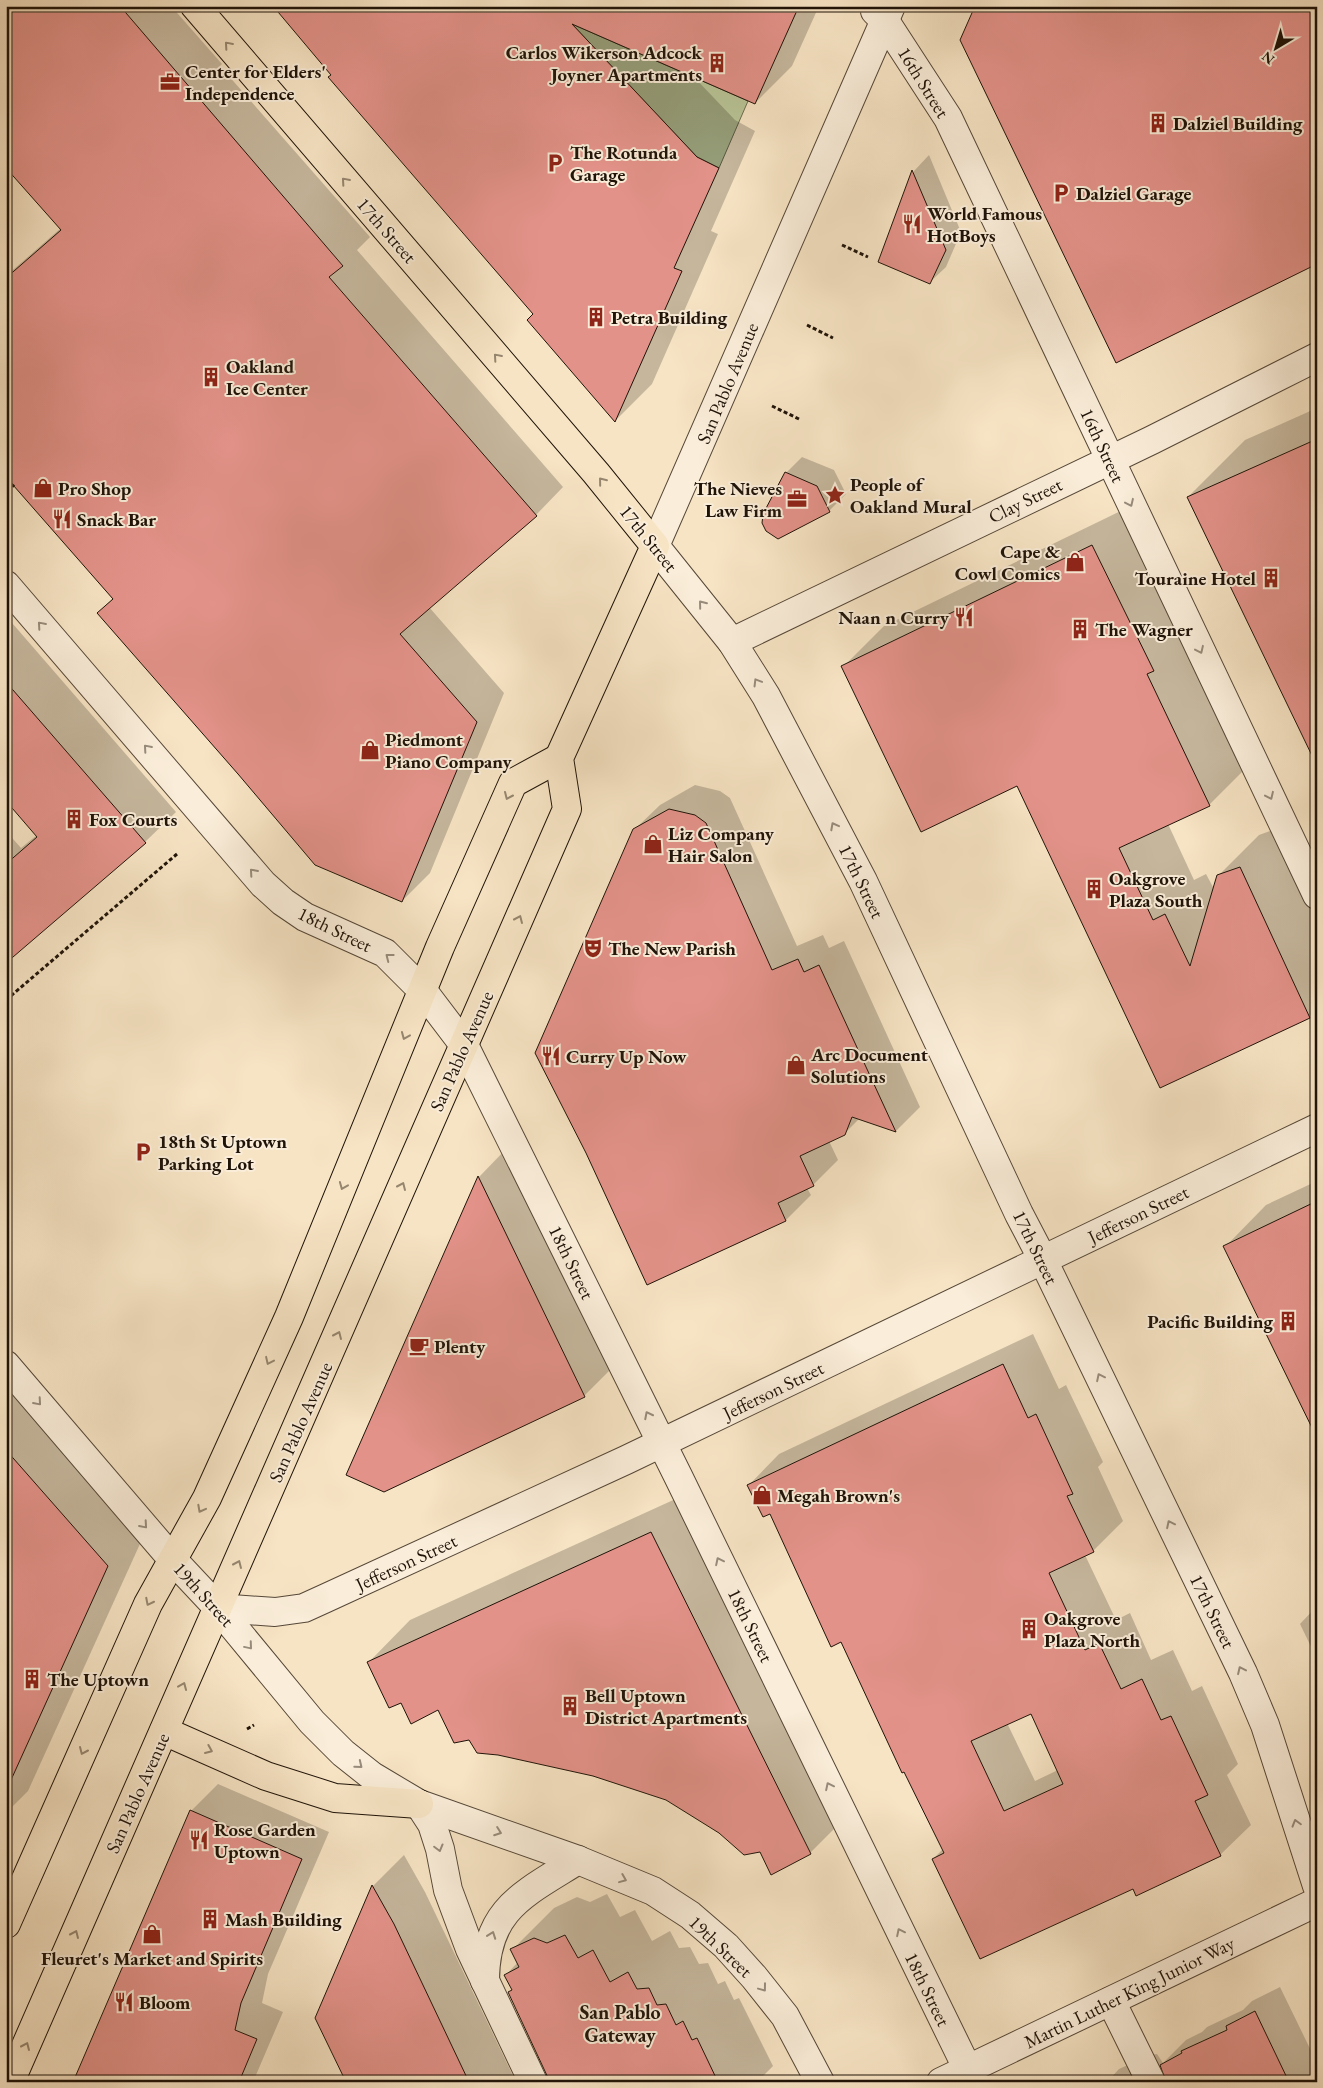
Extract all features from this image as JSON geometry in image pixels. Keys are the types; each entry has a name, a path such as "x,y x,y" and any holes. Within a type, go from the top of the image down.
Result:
{"main road":[{"name":"17th Street","path":"195,6 584,458 655,546"},
{"name":"San Pablo Avenue","path":"10,2082 567,809 559,758 655,546"},
{"path":"6,1924 148,1604 207,1498 289,1317 440,948 513,783 559,758"},
{"path":"164,1731 266,1776 335,1798 419,1804"}],"street":[{"name":"San Pablo Avenue","path":"655,546 882,11"},
{"name":"16th Street","path":"882,11 948,118 1317,895"},
{"name":"Clay Street","path":"732,642 1109,459 1152,440 1317,356"},
{"name":"17th Street","path":"655,546 732,642 766,696 863,881 1015,1205 1243,1673 1265,1725 1317,1886"},
{"name":"18th Street","path":"6,585 263,884 283,902 305,917 385,953 423,991 464,1045 662,1443 968,2070"},
{"name":"Jefferson Street","path":"218,1608 275,1612 304,1608 662,1443 1317,1128"},
{"name":"19th Street","path":"6,1365 173,1560 218,1608 312,1722 344,1753 372,1776 419,1804 578,1860 653,1891 690,1914 726,1946 754,1976 784,2016 820,2082"},
{"name":"19th Street","path":"419,1804 432,1824 453,1906 470,1949 533,2082"},
{"name":"19th Street","path":"485,1983 488,1946 505,1910 530,1890 578,1860"},
{"name":"Martin Luther King Junior Way","path":"941,2082 1317,1902"},
{"path":"1110,2001 1151,2082"}],"path":[{"path":"842,245 868,257"},
{"path":"807,325 833,338"},
{"path":"772,406 799,419"},
{"path":"6,480 16,488"},
{"path":"6,1000 177,854"}],"green space":[{"path":"572,24 748,101 719,168 697,157"}],"building":[{"name":"Oakland Ice Center","path":"6,6 120,6 343,266 329,277 537,516 400,634 477,722 402,902 315,865 97,613 113,599 6,477 6,278 61,230 6,168"},
{"name":"The Rotunda Garage","path":"273,6 799,6 755,104 572,24 697,157 719,168 674,268 682,271 615,422 527,320 533,314 328,77 331,75"},
{"name":"Dalziel Building","path":"975,6 1317,6 1317,264 1116,363 960,40"},
{"path":"912,170 946,250 930,284 878,262"},
{"name":"Touraine Hotel","path":"1317,439 1317,766 1187,497"},
{"name":"The Nieves Law Firm","path":"785,472 817,486 830,512 778,539 766,531 762,523 763,514"},
{"path":"1092,545 1154,671 1147,674 1210,806 1119,848 1153,920 1165,914 1190,966 1217,875 1240,867 1310,1018 1160,1088 1017,786 921,832 841,666"},
{"name":"Fox Courts","path":"6,682 146,843 6,963 6,864 37,837 6,801"},
{"path":"669,809 695,815 706,823 772,970 798,959 804,972 819,965 896,1132 852,1117 845,1135 800,1156 814,1186 778,1203 786,1221 647,1285 586,1153 535,1053 633,829"},
{"path":"478,1176 585,1397 384,1492 346,1475"},
{"name":"Pacific Building","path":"1317,1201 1317,1438 1223,1246"},
{"path":"1003,1364 1028,1418 1036,1414 1073,1494 1067,1496 1094,1552 1049,1573 1085,1650 1099,1643 1121,1689 1142,1679 1161,1720 1171,1716 1208,1795 1195,1801 1221,1856 1136,1896 1133,1889 980,1959 932,1859 944,1853 904,1772 902,1773 841,1642 831,1647 770,1514 763,1517 747,1485","holes":["1031,1714 1063,1784 1004,1811 971,1741"]},
{"name":"The Uptown","path":"6,1450 108,1566 6,1791"},
{"name":"Bell Uptown District Apartments","path":"651,1532 811,1854 771,1875 760,1852 744,1855 719,1833 666,1800 593,1776 498,1755 477,1753 469,1740 454,1743 438,1710 411,1724 401,1703 389,1708 367,1662"},
{"name":"Mash Building","path":"190,1810 302,1859 241,2003 235,2030 257,2039 239,2082 73,2082"},
{"path":"372,1885 394,1924 469,2082 346,2082 315,2018"},
{"path":"565,1935 578,1958 593,1950 610,1982 628,1972 637,1989 649,1988 657,2005 666,2004 676,2025 683,2021 692,2040 697,2038 718,2082 550,2082 508,1992 512,1990 504,1975 519,1967 510,1949 534,1938 547,1943"},
{"path":"1255,2011 1289,2082 1166,2082 1160,2065 1182,2053 1181,2051 1227,2030 1226,2026"}],"place":[{"name":"Carlos Wikerson Adcock Joyner Apartments","path":"717,63"},
{"name":"Center for Elders' Independence","path":"170,82"},
{"name":"Dalziel Building","path":"1158,123"},
{"name":"The Rotunda Garage","path":"555,163"},
{"name":"Dalziel Garage","path":"1061,193"},
{"name":"World Famous HotBoys","path":"912,224"},
{"name":"Petra Building","path":"596,317"},
{"name":"Oakland Ice Center","path":"211,377"},
{"name":"Pro Shop","path":"43,488"},
{"name":"People of Oakland Mural","path":"835,495"},
{"name":"The Nieves Law Firm","path":"797,499"},
{"name":"Snack Bar","path":"62,519"},
{"name":"Cape & Cowl Comics","path":"1075,562"},
{"name":"Touraine Hotel","path":"1271,578"},
{"name":"Naan n Curry","path":"964,617"},
{"name":"The Wagner","path":"1080,629"},
{"name":"Piedmont Piano Company","path":"370,750"},
{"name":"Fox Courts","path":"74,819"},
{"name":"Liz Company Hair Salon","path":"653,844"},
{"name":"Oakgrove Plaza South","path":"1094,889"},
{"name":"The New Parish","path":"593,948"},
{"name":"Curry Up Now","path":"551,1056"},
{"name":"Arc Document Solutions","path":"796,1065"},
{"name":"18th St Uptown Parking Lot","path":"143,1152"},
{"name":"Pacific Building","path":"1288,1321"},
{"name":"Plenty","path":"419,1346"},
{"name":"Megah Brown's","path":"762,1495"},
{"name":"Oakgrove Plaza North","path":"1029,1629"},
{"name":"The Uptown","path":"32,1679"},
{"name":"Bell Uptown District Apartments","path":"570,1706"},
{"name":"Rose Garden Uptown","path":"199,1840"},
{"name":"Mash Building","path":"210,1919"},
{"name":"Fleuret's Market and Spirits","path":"152,1934"},
{"name":"Bloom","path":"124,2002"}],"district":[{"name":"San Pablo Gateway","path":"620,2024"}]}
